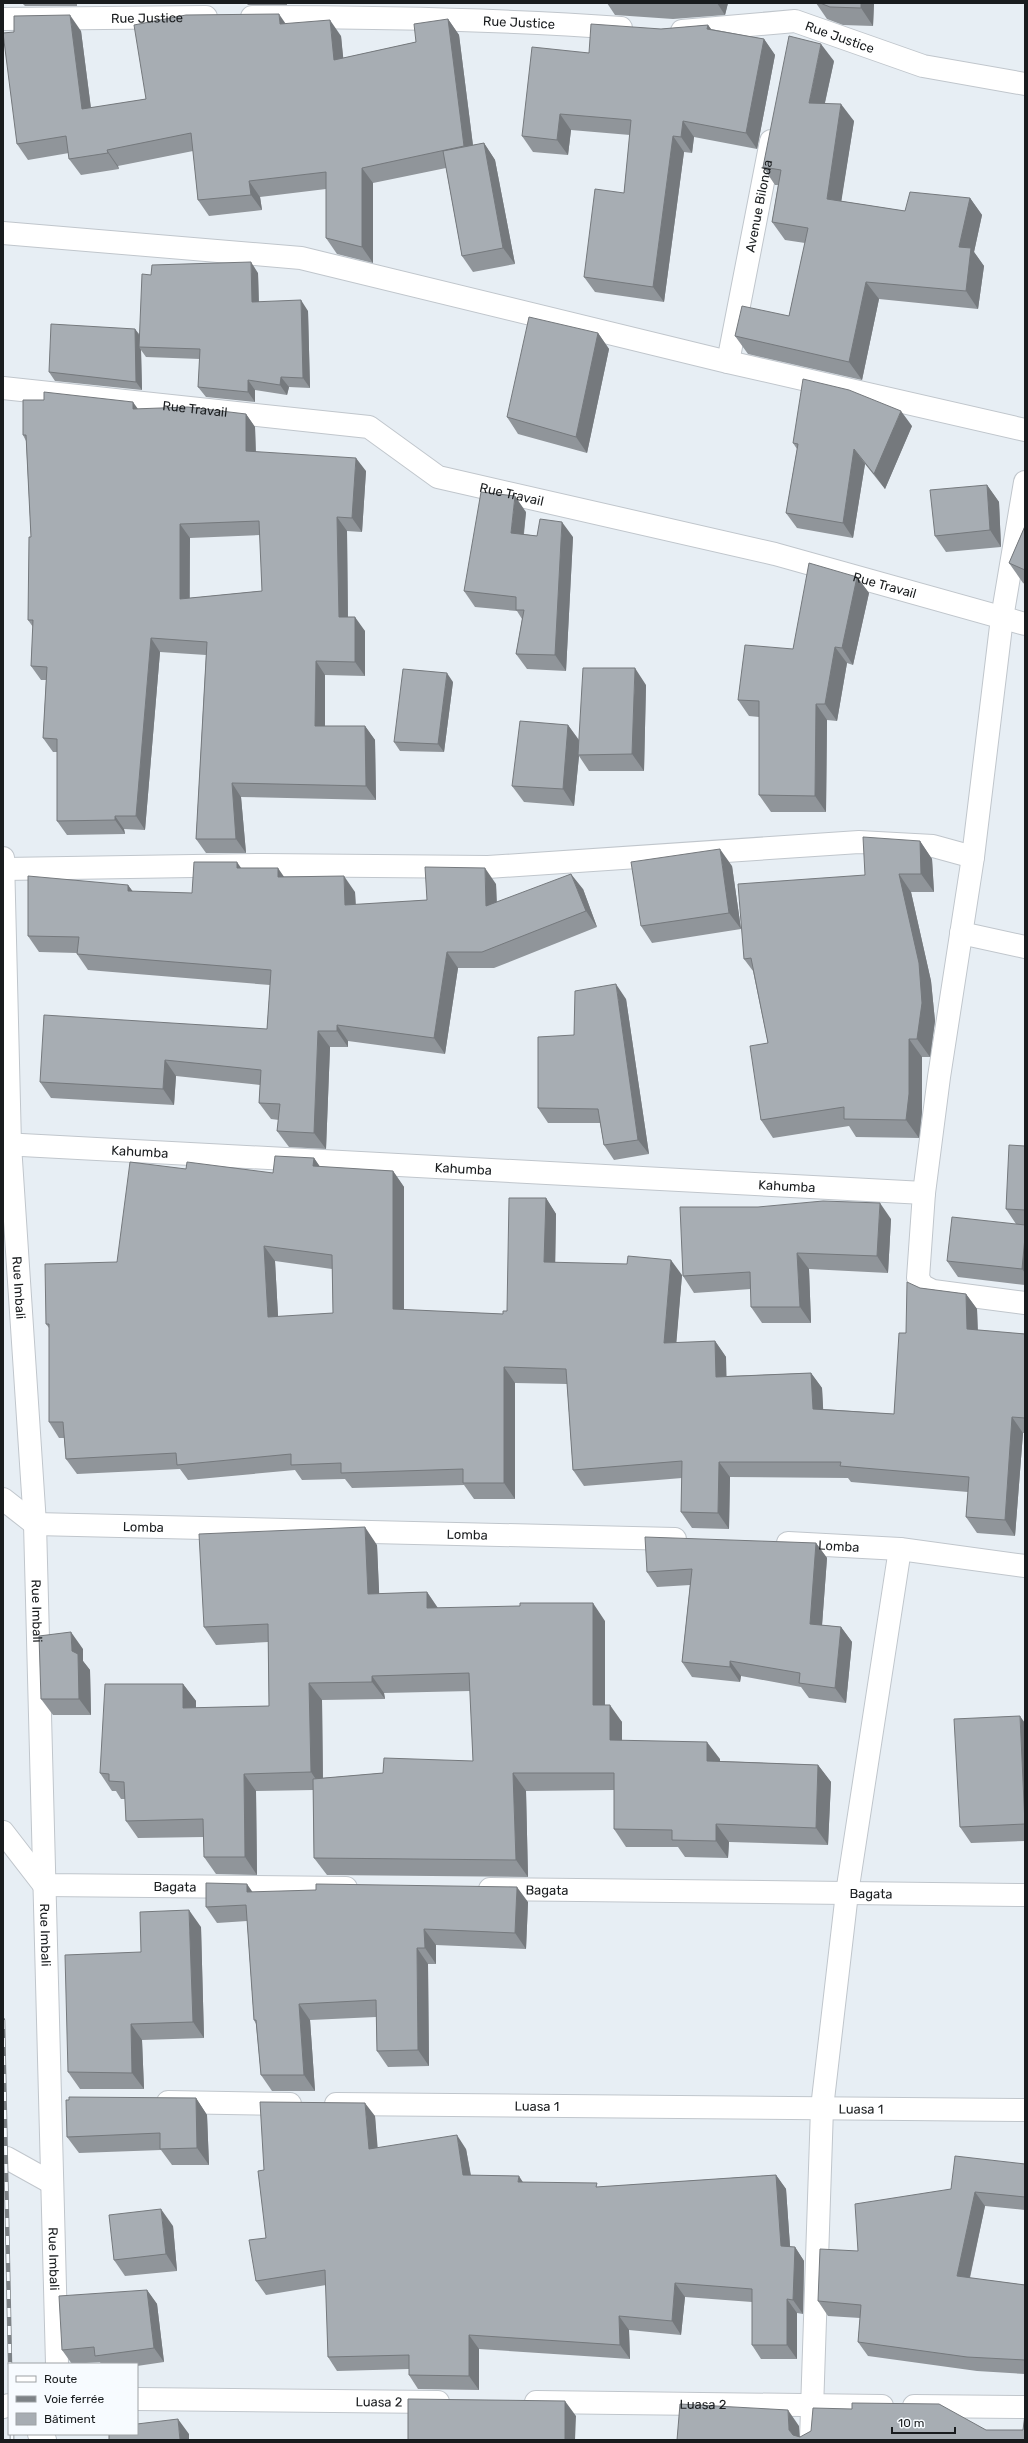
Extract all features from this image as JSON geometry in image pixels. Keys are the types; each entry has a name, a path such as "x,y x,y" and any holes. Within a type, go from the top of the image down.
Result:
{"street":[{"name":"Rue Justice","path":"665,31 796,12 923,66 1025,84"},
{"path":"790,44 796,12"},
{"name":"Rue Justice","path":"3,19 377,17 540,22 642,30"},
{"name":"Avenue Bilonda","path":"728,362 775,122"},
{"path":"3,233 301,258 728,362 1025,430"},
{"name":"Rue Travail","path":"3,388 369,428 438,477 775,554 1025,624"},
{"path":"1025,482 1002,618 973,857 924,1193 918,1278 923,1286 933,1291 1025,1303"},
{"path":"4,869 262,865 488,867 859,842 933,846 973,857"},
{"name":"Rue Imbali","path":"3,858 7,1145 35,1524 57,2363"},
{"path":"961,933 1025,947"},
{"name":"Kahumba","path":"7,1145 924,1193"},
{"path":"3,1499 35,1524"},
{"name":"Lomba","path":"35,1524 696,1540"},
{"name":"Lomba","path":"768,1542 900,1549 1025,1566"},
{"path":"811,2440 822,2108 847,1893 900,1549"},
{"path":"3,1832 44,1885"},
{"name":"Bagata","path":"44,1885 362,1888"},
{"name":"Bagata","path":"466,1889 1025,1895"},
{"path":"50,2100 74,2101"},
{"name":"Luasa 1","path":"145,2102 1025,2110"},
{"path":"3,2158 7,2158 52,2183"},
{"name":"Luasa 2","path":"138,2399 455,2402"},
{"name":"Luasa 2","path":"519,2402 1025,2407"}],"building":[{"path":"820,3 861,3 861,8 830,7"},
{"path":"279,14 280,24 330,20 334,60 416,42 414,24 448,19 464,146 362,168 362,247 326,238 326,172 249,181 251,195 198,200 191,133 107,150 108,153 69,159 66,136 17,144 3,33 14,32 14,16 70,15 82,109 146,99 134,25 186,15"},
{"path":"591,24 661,29 708,25 707,29 764,39 746,133 683,121 681,137 673,136 653,287 584,277 595,189 624,193 631,120 560,114 557,140 522,136 532,47 589,53"},
{"path":"789,36 821,44 809,103 841,104 827,199 905,211 910,192 970,198 959,247 971,248 966,291 866,282 849,362 735,336 742,306 789,316 808,228 772,222 781,170 763,167"},
{"path":"484,143 503,248 462,256 443,151"},
{"path":"251,262 252,302 301,300 303,378 281,377 280,385 248,380 248,392 198,387 200,349 139,347 142,274 151,275 152,265"},
{"path":"529,317 598,333 576,437 507,417"},
{"path":"51,324 135,329 136,382 49,372"},
{"path":"803,379 849,390 901,411 874,474 854,449 843,523 786,513 798,444 793,443"},
{"path":"44,392 133,402 133,409 188,407 246,414 246,451 356,458 352,518 337,517 339,617 355,617 355,662 316,661 315,726 365,726 366,786 232,783 236,839 196,839 207,642 151,638 136,816 115,816 115,820 57,821 57,739 43,738 47,667 31,666 33,620 28,620 29,537 31,537 26,435 23,435 23,400 44,400","holes":["259,521 262,591 180,599 180,524"]},
{"path":"987,485 990,530 935,536 930,490"},
{"path":"481,492 515,496 511,533 537,536 540,519 562,522 555,655 516,654 524,610 516,610 516,597 464,591"},
{"path":"1025,526 1025,570 1009,563"},
{"path":"809,563 857,577 842,648 835,647 825,704 816,704 815,796 759,795 759,701 738,700 745,645 793,649"},
{"path":"583,668 635,668 632,754 578,755"},
{"path":"403,669 447,673 438,744 394,742"},
{"path":"520,721 568,725 563,789 512,786"},
{"path":"863,837 920,841 921,874 899,874 919,963 922,1003 917,1039 909,1039 909,1094 906,1120 844,1119 844,1107 761,1120 750,1046 768,1043 751,958 744,959 738,884 865,875"},
{"path":"720,849 729,913 641,926 631,862"},
{"path":"194,862 237,862 237,868 278,868 278,877 344,876 345,905 427,900 425,867 485,868 486,906 571,874 586,911 482,952 447,952 434,1038 337,1025 337,1031 318,1031 314,1133 277,1131 280,1104 259,1103 261,1070 165,1060 163,1089 40,1082 44,1015 267,1029 271,970 77,954 79,937 28,936 28,876 128,885 128,891 192,893"},
{"path":"616,984 638,1140 604,1145 598,1109 538,1108 538,1037 574,1035 575,991"},
{"path":"1009,1145 1025,1146 1025,1210 1006,1209"},
{"path":"275,1156 314,1158 313,1166 393,1171 393,1309 503,1314 503,1311 507,1311 509,1198 546,1198 544,1262 627,1264 628,1256 671,1260 664,1343 715,1341 716,1377 811,1373 813,1409 894,1414 899,1333 906,1333 907,1282 920,1288 966,1294 967,1329 1025,1334 1025,1418 1012,1417 1005,1520 966,1517 969,1477 840,1466 841,1462 719,1462 718,1513 681,1512 682,1461 573,1470 566,1369 504,1367 504,1483 463,1483 463,1469 341,1473 341,1463 291,1465 291,1454 177,1465 176,1453 66,1459 63,1422 49,1422 49,1324 46,1324 45,1264 117,1262 130,1162 186,1169 187,1162 273,1173","holes":["264,1246 332,1255 333,1313 268,1317"]},
{"path":"823,1201 880,1203 877,1256 797,1253 800,1307 751,1307 750,1272 683,1276 680,1207 758,1207"},
{"path":"952,1217 1025,1225 1022,1269 947,1261"},
{"path":"365,1527 368,1594 427,1592 427,1608 520,1606 520,1603 593,1603 593,1705 610,1705 610,1740 707,1742 707,1761 818,1765 816,1828 716,1824 716,1841 672,1840 672,1830 614,1829 614,1773 513,1773 516,1860 314,1858 313,1779 383,1773 384,1758 473,1761 469,1673 372,1676 372,1682 309,1683 311,1772 244,1774 245,1857 204,1857 203,1819 126,1821 124,1782 109,1781 109,1774 100,1773 105,1684 183,1684 183,1708 269,1706 268,1624 204,1627 199,1534"},
{"path":"645,1537 816,1543 810,1624 841,1627 835,1688 799,1683 800,1673 730,1661 730,1667 682,1662 692,1569 647,1572"},
{"path":"71,1632 72,1651 78,1654 79,1699 41,1699 39,1636"},
{"path":"1020,1716 1025,1824 960,1827 954,1719"},
{"path":"206,1883 247,1884 247,1892 316,1890 316,1884 517,1887 515,1933 424,1929 425,1948 417,1948 418,2050 377,2051 376,2000 299,2004 304,2075 261,2075 256,2020 254,2020 246,1905 206,1907"},
{"path":"189,1910 193,2022 131,2024 132,2073 68,2072 65,1955 141,1952 140,1912"},
{"path":"69,2097 196,2098 197,2148 160,2149 160,2133 67,2137 66,2100 69,2100"},
{"path":"260,2102 365,2103 369,2149 457,2135 463,2175 519,2176 518,2182 597,2183 596,2187 776,2175 781,2246 795,2247 793,2300 787,2299 787,2345 752,2345 752,2289 675,2283 672,2321 619,2316 620,2345 469,2335 469,2376 409,2375 409,2355 328,2357 325,2270 256,2281 249,2240 266,2238 258,2171 264,2170"},
{"path":"955,2156 1025,2164 1025,2197 975,2192 957,2276 1025,2285 1025,2360 967,2357 858,2342 861,2305 818,2301 820,2249 858,2251 855,2204 951,2189"},
{"path":"161,2209 166,2254 114,2260 109,2215"},
{"path":"147,2290 154,2348 95,2356 94,2347 62,2350 59,2296"},
{"path":"408,2399 565,2401 565,2440 408,2440"},
{"path":"852,2403 939,2404 986,2430 1023,2430 1025,2414 1025,2440 677,2440 680,2404 788,2410 789,2430 793,2435 800,2437 811,2431 813,2408 852,2409"},
{"path":"178,2419 180,2440 109,2440 109,2435 138,2435 138,2424"}],"railway":[{"path":"3,2020 10,2363"},
{"path":"12,2435 12,2440"}]}
